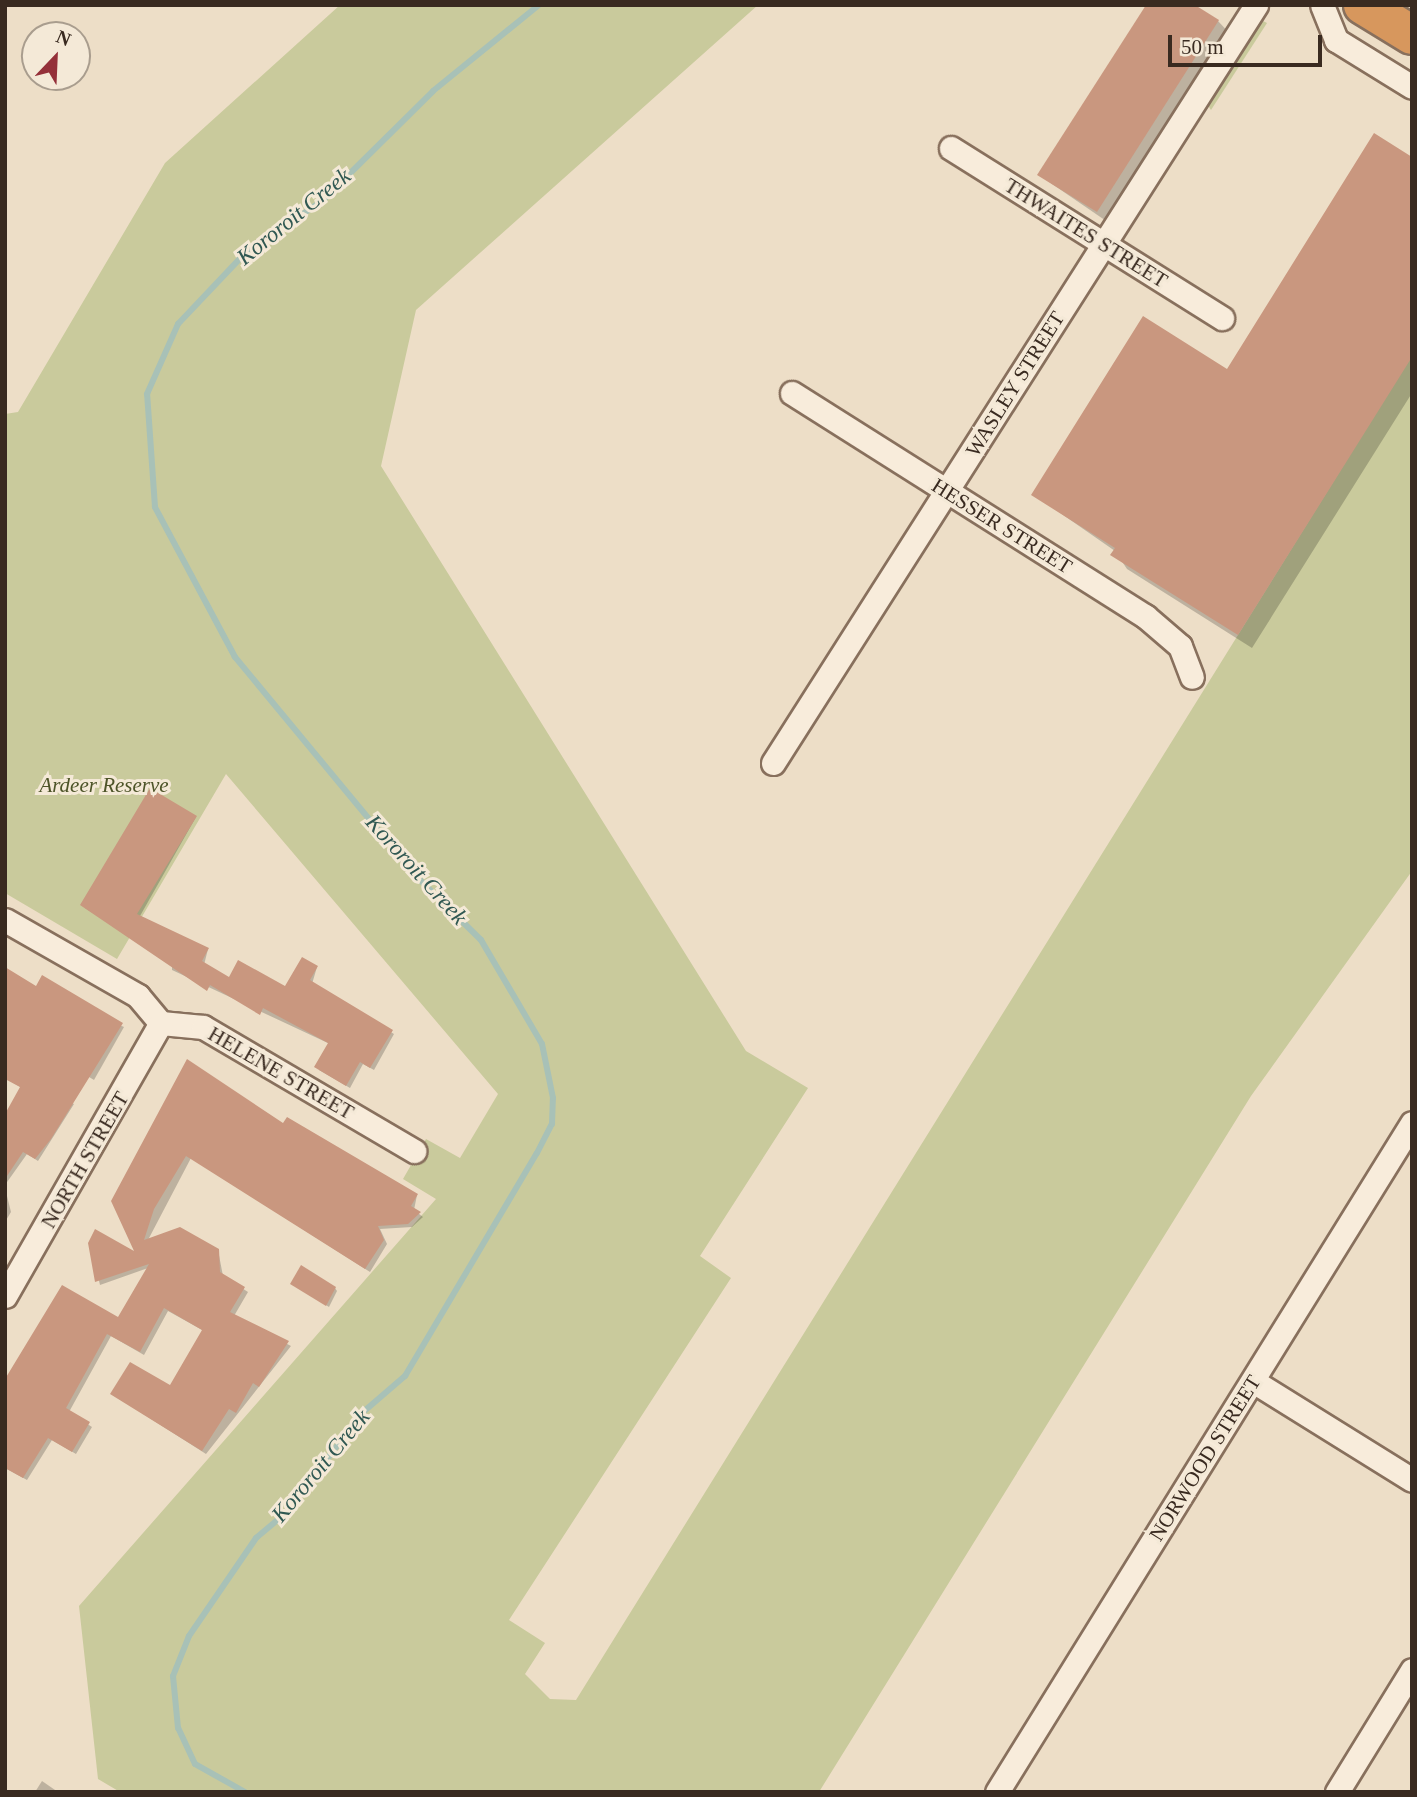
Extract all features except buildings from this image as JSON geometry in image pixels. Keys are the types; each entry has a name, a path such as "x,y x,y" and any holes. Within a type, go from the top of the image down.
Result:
{"highway":[{"path":"1363,5 1412,35"}],"street":[{"name":"WASLEY STREET","path":"773,763 1256,5"},
{"path":"1322,5 1336,40 1412,87"},
{"name":"THWAITES STREET","path":"951,148 1222,318"},
{"name":"HESSER STREET","path":"792,393 1170,635 1192,677"},
{"path":"5,920 138,996 161,1023"},
{"name":"HELENE STREET","path":"161,1023 203,1027 414,1152"},
{"name":"NORTH STREET","path":"5,1297 14,1261 161,1023"},
{"name":"NORWOOD STREET","path":"1005,1789 1253,1381 1408,1138"},
{"path":"1253,1381 1412,1480"},
{"path":"1337,1792 1412,1670"}],"green space":[{"name":"Ardeer Reserve","path":"340,5 758,5 416,310 381,466 746,1051 808,1088 700,1256 731,1278 509,1620 545,1643 525,1674 550,1699 576,1700 1412,355 1412,871 1251,1096 819,1792 120,1792 98,1779 79,1606 436,1199 403,1179 426,1139 460,1158 498,1094 226,774 117,959 5,893 5,414 18,412 165,163"},
{"path":"1261,20 1267,23 1211,110 1207,104"}],"waterway":[{"name":"Kororoit Creek","path":"245,1792 195,1764 178,1728 173,1676 189,1636 256,1538 287,1512 362,1413 405,1376 537,1153 552,1124 553,1098 542,1044 481,940 417,877 235,657 155,507 147,394 178,324 246,252 322,201 433,91 539,5"}]}
